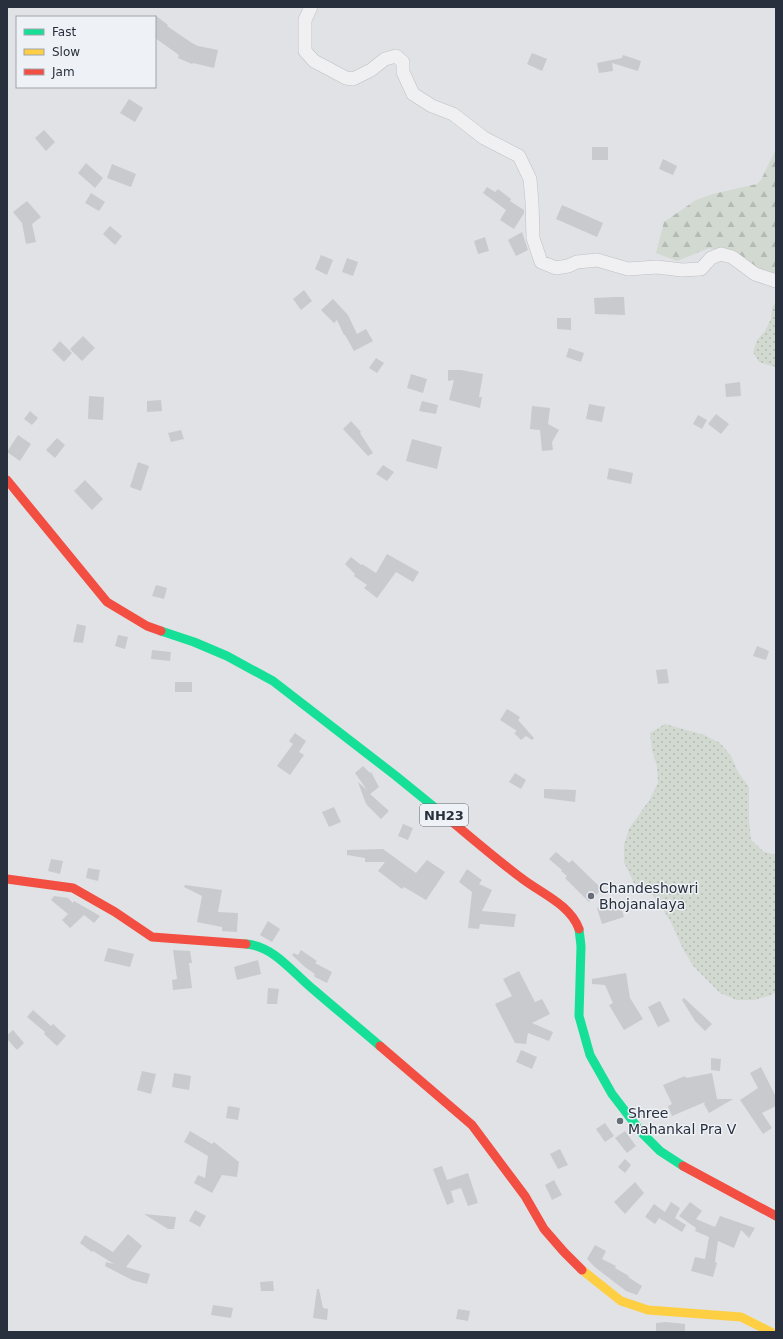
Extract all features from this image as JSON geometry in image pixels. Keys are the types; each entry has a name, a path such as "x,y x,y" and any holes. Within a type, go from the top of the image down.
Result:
{"main road":[{"name":"NH23","path":"7,480 107,602 147,626 194,642 227,656 273,681 390,772 521,878 562,906 578,924 579,930 581,946 579,1016 590,1055 612,1094 642,1133 660,1151 685,1168 776,1216"},
{"path":"7,879 73,888 115,912 152,938 257,945 280,959 312,989 434,1091 472,1125 525,1196 544,1229 564,1252 594,1280 621,1301 648,1310 741,1317 772,1332"}],"street":[{"path":"311,7 305,20 305,51 314,61 346,78 354,79 371,70 385,59 396,56 403,62 403,72 413,94 432,106 453,114 484,138 519,156 530,178 533,238 541,262 556,268 568,266 578,262 597,260 628,269 657,267 682,270 701,269 711,258 721,254 732,257 755,274 776,281"}],"green space":[{"path":"776,149 776,273 756,271 731,253 709,248 677,261 656,253 664,222 696,200 713,194 757,184 761,180"},
{"path":"776,301 776,367 759,362 753,352 757,340 765,331 771,319 772,308"},
{"path":"665,724 704,735 720,743 731,756 738,772 749,787 749,822 751,840 764,852 776,855 776,992 771,995 754,1000 737,1000 720,993 694,967 684,951 670,920 650,891 634,883 624,862 624,845 629,829 650,799 658,783 657,766 652,750 650,733"}],"building":[{"path":"155,16 192,43 198,46 218,50 214,68 192,64 178,58 179,55 156,39"},
{"path":"532,53 547,59 542,71 527,64"},
{"path":"623,55 641,61 638,71 612,63 613,71 599,73 597,63 622,58"},
{"path":"129,99 143,108 135,122 120,113"},
{"path":"44,130 55,142 46,151 35,138"},
{"path":"592,147 608,147 608,160 592,160"},
{"path":"663,159 677,166 673,175 659,169"},
{"path":"86,163 103,178 95,188 78,173"},
{"path":"112,164 136,174 131,187 107,178"},
{"path":"487,187 495,192 498,189 511,199 510,201 524,210 524,213 514,229 500,220 506,210 483,193"},
{"path":"91,193 105,202 99,211 85,203"},
{"path":"27,201 41,217 32,224 36,242 26,244 22,223 13,212"},
{"path":"562,205 603,223 597,237 556,219"},
{"path":"110,226 122,236 115,245 103,234"},
{"path":"522,232 528,250 516,256 508,240"},
{"path":"485,237 489,251 478,254 474,241"},
{"path":"321,255 333,260 327,275 315,269"},
{"path":"347,258 358,262 353,276 342,272"},
{"path":"304,290 312,301 301,310 293,299"},
{"path":"624,297 625,315 595,314 594,298"},
{"path":"333,299 348,315 357,334 366,329 373,341 354,351 337,320 334,323 321,310"},
{"path":"557,318 571,318 571,330 557,329"},
{"path":"83,336 95,348 82,361 70,349"},
{"path":"60,341 72,353 64,362 52,350"},
{"path":"569,348 584,353 581,362 566,357"},
{"path":"376,358 384,363 377,373 369,368"},
{"path":"448,370 461,370 483,374 479,397 482,397 480,408 449,400 454,380 448,381"},
{"path":"411,374 427,379 423,393 407,388"},
{"path":"740,382 741,396 726,397 725,384"},
{"path":"89,396 104,397 103,420 88,419"},
{"path":"161,400 162,411 147,412 147,401"},
{"path":"422,401 438,405 436,414 419,411"},
{"path":"589,404 605,407 602,422 586,419"},
{"path":"532,406 550,408 548,424 559,430 552,442 553,450 542,451 540,430 530,429"},
{"path":"30,411 38,418 32,425 24,419"},
{"path":"716,414 729,424 721,434 708,424"},
{"path":"698,415 707,420 702,429 693,424"},
{"path":"351,421 361,432 360,433 373,453 368,456 343,429"},
{"path":"181,430 184,439 171,442 168,433"},
{"path":"18,435 31,444 20,461 7,452"},
{"path":"57,438 65,445 55,458 46,450"},
{"path":"412,439 442,447 437,469 406,461"},
{"path":"138,462 149,466 141,491 130,487"},
{"path":"383,465 394,472 387,481 376,474"},
{"path":"609,468 633,473 631,484 607,479"},
{"path":"85,480 103,499 92,510 74,491"},
{"path":"387,554 419,572 413,582 396,572 377,598 364,588 367,585 354,576 355,574 345,564 351,557 361,565 362,564 376,573"},
{"path":"156,585 167,588 164,599 152,596"},
{"path":"77,624 86,626 83,643 73,642"},
{"path":"118,635 128,637 125,649 115,646"},
{"path":"757,646 769,651 766,660 753,656"},
{"path":"152,650 171,652 170,661 151,659"},
{"path":"667,669 669,683 658,684 656,670"},
{"path":"175,682 192,682 192,692 175,692"},
{"path":"507,709 520,717 518,720 534,738 532,740 526,736 521,740 514,733 517,731 500,720"},
{"path":"295,733 306,741 299,752 304,755 290,775 277,766 293,744 289,741"},
{"path":"363,766 370,773 371,772 379,787 370,794 389,811 381,819 366,804 358,782 367,790 355,773"},
{"path":"515,773 526,780 521,789 509,782"},
{"path":"544,789 576,790 575,802 544,798"},
{"path":"334,807 341,822 329,827 322,812"},
{"path":"403,824 413,828 408,840 398,836"},
{"path":"383,849 416,873 427,860 445,872 426,900 404,887 402,889 378,871 385,862 365,862 365,858 347,855 347,850"},
{"path":"556,852 569,863 572,860 602,889 589,902 565,878 567,876 561,871 562,870 549,859"},
{"path":"51,859 63,861 60,874 48,871"},
{"path":"88,868 100,870 98,881 86,878"},
{"path":"467,869 482,880 479,884 492,890 482,911 516,914 514,927 480,924 479,929 468,928 472,892 459,882"},
{"path":"185,885 222,890 218,912 238,913 237,932 222,931 222,927 197,922 202,896 184,887"},
{"path":"54,896 68,898 73,903 74,901 100,916 94,923 84,915 70,928 62,920 68,914 51,900"},
{"path":"619,901 624,917 602,924 597,908"},
{"path":"268,921 280,929 272,942 260,935"},
{"path":"108,948 134,954 130,967 104,961"},
{"path":"173,950 190,951 192,963 189,963 192,988 173,990 172,980 177,979"},
{"path":"301,950 317,961 315,963 332,972 327,983 315,977 315,974 292,955 294,953 298,955"},
{"path":"258,960 261,974 237,980 234,967"},
{"path":"519,971 535,1002 542,999 550,1014 532,1023 553,1032 549,1041 528,1033 526,1044 515,1043 495,1004 512,996 503,979"},
{"path":"626,973 630,998 643,1019 624,1030 609,1005 613,1003 605,985 592,984 592,979"},
{"path":"268,988 279,989 277,1004 267,1004"},
{"path":"684,998 712,1024 705,1031 695,1021 682,1000"},
{"path":"660,1001 670,1021 658,1027 648,1007"},
{"path":"33,1010 51,1026 53,1024 66,1036 57,1046 44,1034 45,1032 27,1017"},
{"path":"13,1030 24,1043 17,1050 7,1039 7,1035"},
{"path":"521,1050 537,1057 532,1069 516,1062"},
{"path":"711,1058 721,1059 720,1071 711,1070"},
{"path":"761,1067 776,1097 776,1106 762,1113 772,1128 763,1134 740,1100 758,1088 750,1073"},
{"path":"142,1071 156,1074 151,1094 137,1090"},
{"path":"174,1073 191,1076 189,1090 172,1087"},
{"path":"712,1073 717,1099 733,1099 709,1113 704,1104 705,1102 672,1116 668,1106 672,1104 663,1085 685,1076 686,1078"},
{"path":"228,1106 240,1108 238,1120 226,1118"},
{"path":"605,1123 614,1136 605,1142 596,1129"},
{"path":"190,1131 212,1144 214,1142 239,1162 237,1177 222,1175 212,1193 194,1183 198,1175 205,1178 208,1156 184,1142"},
{"path":"625,1131 636,1146 627,1153 615,1138"},
{"path":"560,1149 568,1165 558,1169 550,1154"},
{"path":"625,1159 631,1165 625,1173 618,1167"},
{"path":"442,1166 447,1180 468,1173 478,1203 468,1206 461,1188 451,1191 454,1202 447,1205 433,1169"},
{"path":"554,1180 562,1195 552,1200 545,1185"},
{"path":"635,1182 644,1193 625,1214 614,1202"},
{"path":"671,1202 680,1208 675,1218 686,1225 682,1232 659,1218 655,1224 645,1217 654,1204 665,1212"},
{"path":"690,1202 702,1211 696,1219 715,1227 720,1216 755,1228 749,1238 741,1230 734,1248 718,1241 715,1262 717,1263 713,1277 691,1271 695,1257 705,1259 709,1237 695,1231 696,1228 679,1216"},
{"path":"195,1210 206,1216 200,1227 189,1221"},
{"path":"144,1214 176,1217 174,1229 168,1229"},
{"path":"128,1234 142,1246 126,1267 150,1274 147,1284 132,1280 105,1266 106,1262 114,1264 93,1251 92,1252 80,1243 85,1235 113,1252"},
{"path":"595,1245 606,1251 602,1259 616,1266 615,1268 642,1286 637,1295 626,1291 596,1268 587,1259"},
{"path":"273,1281 274,1291 261,1291 260,1282"},
{"path":"317,1289 319,1289 323,1308 328,1309 327,1320 313,1318"},
{"path":"213,1305 233,1308 231,1318 211,1315"},
{"path":"458,1309 470,1311 468,1321 456,1319"},
{"path":"666,1322 685,1324 685,1332 656,1332 656,1323"}],"traffic: fast":[{"path":"161,631 194,642 227,656 273,681 439,811"},
{"path":"579,929 581,946 579,1016 590,1055 612,1094 642,1133 660,1151 683,1166"},
{"path":"246,944 265,950 283,961 314,990 380,1046"}],"traffic: slow":[{"path":"582,1270 621,1301 648,1310 741,1317 771,1332"}],"traffic: jam":[{"path":"7,480 107,602 147,626 161,631"},
{"path":"439,811 489,853 528,883 562,906 575,920 579,929"},
{"path":"7,879 73,888 115,912 152,937 246,944"},
{"path":"380,1046 472,1125 525,1196 544,1229 582,1270"},
{"path":"683,1166 776,1216"}],"place":[{"name":"Chandeshowri Bhojanalaya","path":"591,896"},
{"name":"Shree Mahankal Pra V","path":"620,1121"}]}
